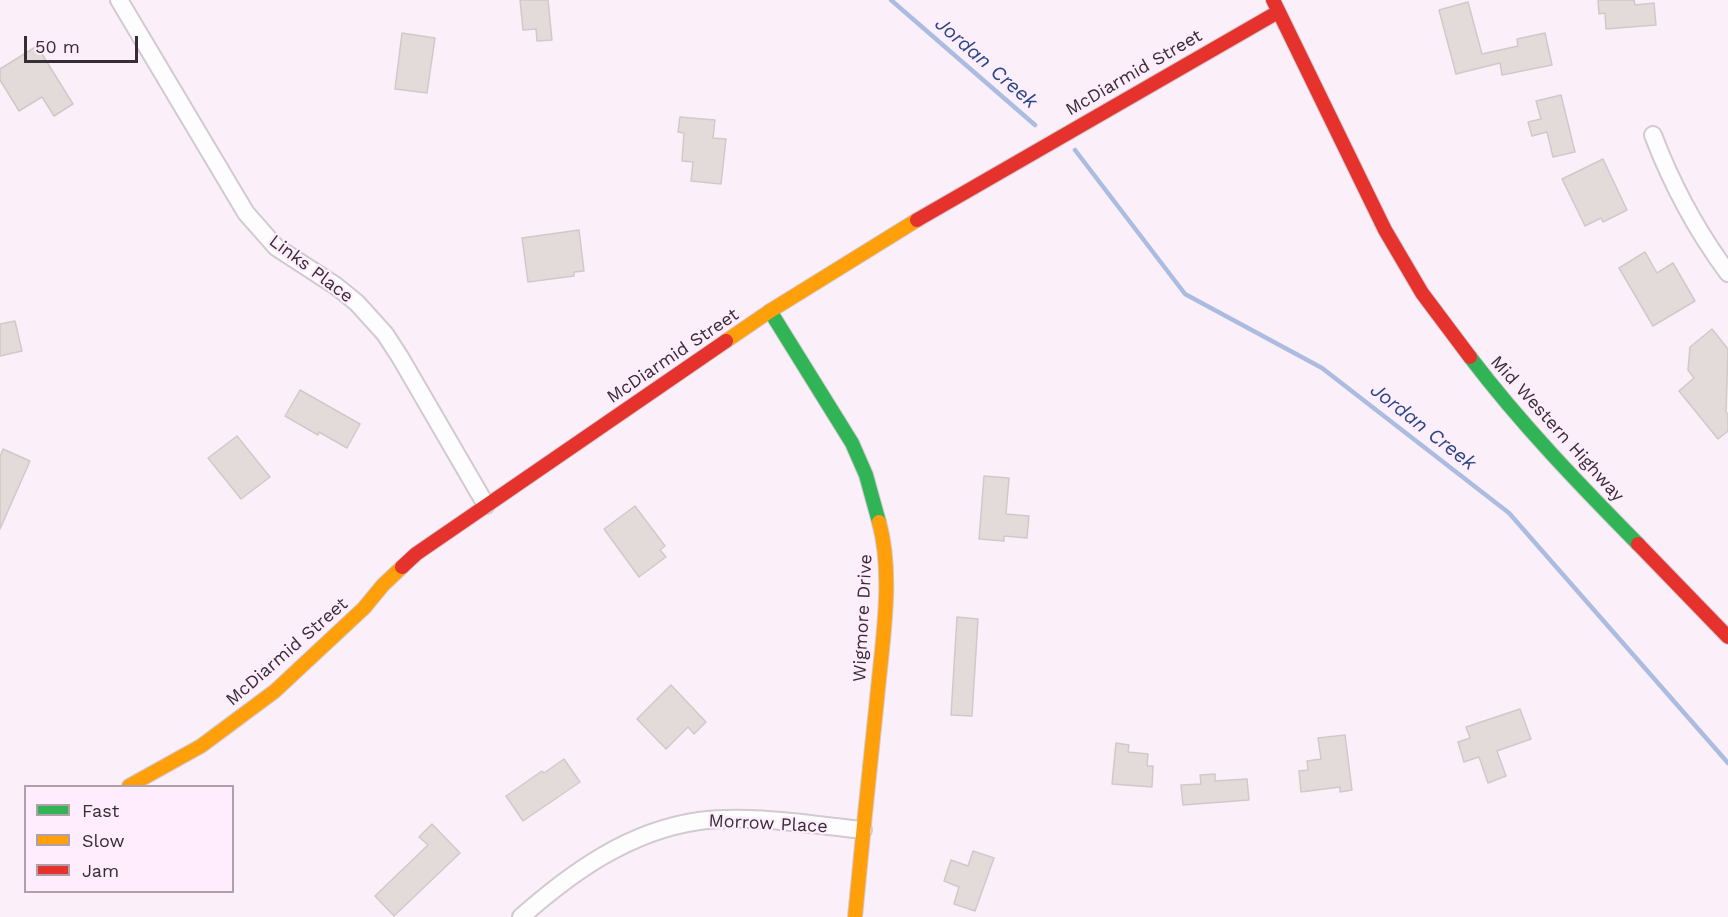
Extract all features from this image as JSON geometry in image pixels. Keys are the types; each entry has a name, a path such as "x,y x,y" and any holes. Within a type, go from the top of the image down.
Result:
{"main road":[{"name":"McDiarmid Street","path":"131,785 201,747 274,691 364,608 383,585 416,554 771,311 954,197 1276,6"},
{"name":"Mid Western Highway","path":"1276,6 1385,230 1422,293 1501,398 1544,447 1728,637"},
{"name":"Wigmore Drive","path":"771,311 852,443 866,475 884,541 883,634 855,917"}],"street":[{"name":"Links Place","path":"119,0 246,213 276,247 343,291 385,334 486,505"},
{"path":"1653,135 1667,172 1688,213 1704,241 1728,273"},
{"name":"Morrow Place","path":"520,917 576,872 602,855 643,836 671,827 699,821 734,820 863,830"}],"building":[{"path":"520,0 548,0 552,40 537,41 536,29 523,30"},
{"path":"1598,0 1634,0 1635,5 1654,3 1656,25 1606,29 1605,13 1599,14"},
{"path":"1468,2 1482,54 1518,46 1517,39 1545,33 1552,65 1502,75 1500,63 1456,74 1439,10"},
{"path":"402,33 435,38 427,93 395,89"},
{"path":"37,46 73,104 54,116 42,97 19,111 0,80 0,69"},
{"path":"1561,95 1575,152 1553,157 1547,132 1532,136 1528,122 1541,119 1536,101"},
{"path":"680,117 715,120 713,138 726,139 721,184 691,181 693,162 682,161 684,133 678,132"},
{"path":"1603,159 1627,210 1603,222 1601,218 1585,226 1562,179"},
{"path":"579,230 584,271 574,272 574,276 528,282 522,238"},
{"path":"1645,252 1657,273 1673,263 1695,301 1653,326 1619,268"},
{"path":"15,321 22,351 0,356 0,324"},
{"path":"1712,329 1728,349 1726,412 1728,431 1718,439 1679,391 1694,378 1688,370 1690,347"},
{"path":"300,390 360,424 347,448 285,416"},
{"path":"237,436 270,477 241,499 208,458"},
{"path":"3,449 30,461 0,529 0,457"},
{"path":"984,476 1009,478 1006,514 1029,516 1027,538 1004,536 1004,541 979,539"},
{"path":"635,506 665,546 660,550 666,557 639,577 604,529"},
{"path":"957,617 978,619 972,716 951,715"},
{"path":"671,685 706,722 694,734 688,727 666,749 637,719"},
{"path":"1520,709 1531,739 1497,751 1506,776 1488,783 1479,757 1464,762 1458,742 1470,738 1466,727"},
{"path":"1345,735 1352,790 1340,792 1340,787 1301,792 1299,771 1308,770 1307,761 1321,759 1318,738"},
{"path":"1116,743 1129,745 1128,752 1148,754 1147,766 1153,766 1152,787 1112,784"},
{"path":"564,759 580,782 523,821 506,796"},
{"path":"1215,774 1215,781 1247,779 1249,800 1183,805 1181,785 1201,784 1200,775"},
{"path":"432,824 460,853 394,916 375,896 428,845 419,837"},
{"path":"973,851 994,858 975,911 954,904 959,887 944,881 951,860 968,866"}],"waterway":[{"name":"Jordan Creek","path":"891,0 1035,125"},
{"name":"Jordan Creek","path":"1075,150 1185,294 1322,368 1509,513 1728,763"}],"traffic: fast":[{"path":"770,311 852,443 866,475 879,522"},
{"path":"1470,357 1530,430 1638,544"}],"traffic: slow":[{"path":"726,341 917,220"},
{"path":"855,917 884,633 886,565 879,522"},
{"path":"131,785 201,746 275,691 364,608 402,567"}],"traffic: jam":[{"path":"1273,0 1385,230 1422,293 1470,357"},
{"path":"917,220 1278,12"},
{"path":"402,567 416,554 726,341"},
{"path":"1638,544 1728,637"}]}
